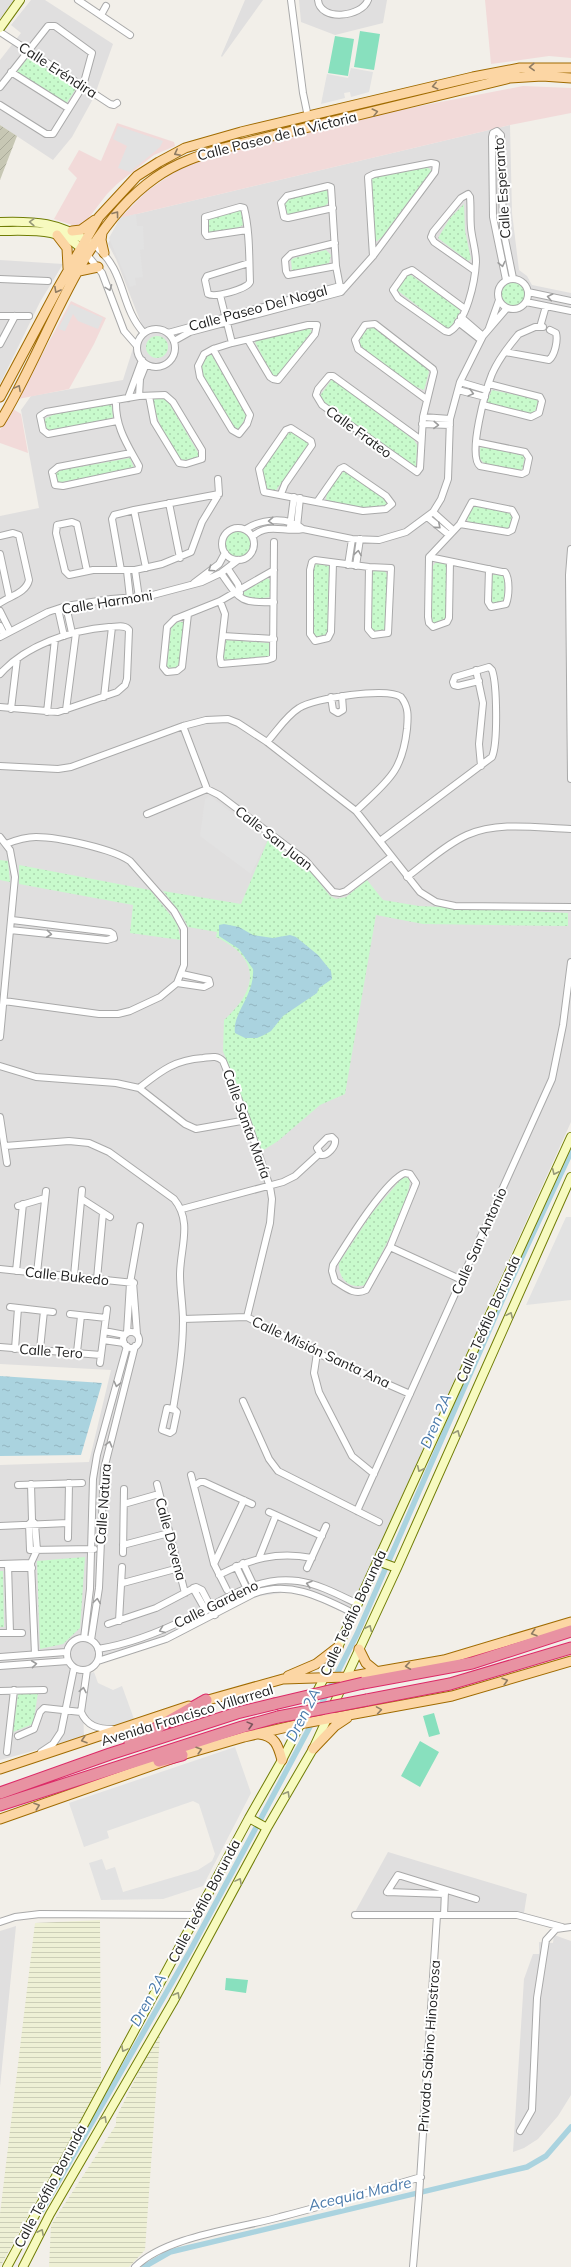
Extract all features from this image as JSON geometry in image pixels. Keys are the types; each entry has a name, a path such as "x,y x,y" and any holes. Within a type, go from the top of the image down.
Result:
{"highway":[{"name":"Avenida Francisco Villarreal","path":"0,1793 110,1754 237,1713 363,1683 472,1663 571,1630"},
{"name":"Avenida Francisco Villarreal","path":"0,1805 242,1727 278,1717 450,1684 571,1648"},
{"path":"546,1656 571,1654"},
{"path":"110,1754 206,1700"},
{"path":"88,1777 100,1776 182,1755"}],"main road":[{"path":"0,28 20,0"},
{"name":"Calle Paseo de la Victoria","path":"0,397 68,270 99,217 137,176 159,162 185,148 241,132 473,77 520,68 571,68"},
{"path":"455,92 457,89 472,83 473,77"},
{"name":"Calle Paseo de la Victoria","path":"0,422 94,245 124,203 155,177 182,162 227,147 455,92 520,77 571,78"},
{"path":"227,147 228,142 241,132"},
{"path":"0,231 72,231 86,227 99,217"},
{"path":"0,222 38,222 69,239 83,244 94,245"},
{"path":"56,231 67,248 68,270"},
{"path":"72,231 83,244 88,256"},
{"path":"102,233 101,240 104,253"},
{"path":"79,271 98,267"},
{"name":"Calle Teófilo Borunda","path":"7,2267 197,1915 303,1723 326,1678 353,1613 380,1562 569,1146 571,1136"},
{"name":"Calle Teófilo Borunda","path":"23,2267 50,2214 173,2002 266,1828 313,1749 324,1720 359,1649 571,1177"},
{"path":"380,1562 395,1567"},
{"path":"283,1679 344,1677 444,1660 571,1622"},
{"path":"0,1769 206,1700 283,1679 316,1664 338,1646"},
{"path":"359,1649 366,1663 377,1672"},
{"path":"0,1819 182,1755 303,1723 452,1696 571,1661"},
{"path":"313,1749 335,1726 351,1715"},
{"path":"258,1734 266,1735 274,1740 278,1746 282,1760"},
{"path":"251,1819 266,1828"}],"street":[{"path":"78,0 130,35"},
{"path":"291,0 303,91 308,117"},
{"path":"318,0 319,7 324,11 341,14 360,10 365,7 368,0"},
{"path":"101,15 106,6"},
{"path":"0,87 46,28 50,25 90,50 92,55 83,86 68,108 57,130 51,135 46,134 0,105"},
{"name":"Calle Eréndira","path":"0,32 28,52 110,104 114,105 117,102"},
{"path":"11,72 68,108"},
{"name":"Calle Esperanto","path":"506,280 495,230 492,135 497,131 502,135 503,228 513,278"},
{"path":"492,158 502,157"},
{"name":"Calle Paseo Del Nogal","path":"168,333 226,316 347,288 373,256 435,172 437,165 431,163 374,174 368,177 373,256"},
{"path":"333,208 288,218 283,215 282,203 284,198 328,186 332,189 333,208 334,243 336,266 341,289"},
{"path":"465,309 415,271 409,270 405,273 393,288 394,293 448,332 452,330 459,320 465,309 469,301 476,259 471,228 470,197 468,194 460,198 434,232 432,238 434,242 474,270"},
{"path":"247,230 213,237 207,236 205,233 204,219 207,216 240,207 244,208 247,230 249,263 250,282 246,287 220,295 208,294 205,277 249,263"},
{"path":"334,243 290,254 285,260 286,271 291,276 336,266"},
{"path":"94,245 104,253 116,270 134,320 144,333"},
{"path":"88,256 98,267 106,280 124,331 137,346 144,362 140,379 140,396"},
{"path":"490,328 499,300 498,288 506,280 513,278 524,282 528,292 526,302 520,307 508,308 499,300"},
{"path":"0,279 48,281"},
{"name":"Calle Paseo Del Nogal","path":"174,341 187,333 227,323 341,289"},
{"path":"528,292 571,301"},
{"path":"220,295 232,343"},
{"path":"526,302 571,311"},
{"path":"476,442 525,452 529,458 527,470 522,474 480,466 477,463 476,442 483,405 492,373 518,335 541,327 546,306"},
{"path":"246,529 253,536 253,551 245,558 238,560 225,554 222,543 226,533 235,528 246,529 252,525 272,521 303,529 352,538 378,540 397,536 406,532 433,512 442,499 448,479 450,422 460,382 482,338 508,308"},
{"path":"0,316 29,316"},
{"path":"0,344 15,316"},
{"path":"459,320 482,338"},
{"path":"421,440 426,399 434,372 428,364 375,324 365,325 355,340 358,349 426,399"},
{"path":"212,349 248,410 250,420 239,434 232,430 204,386 198,371 199,362 204,354 212,349 232,343 308,325 317,325 315,334 278,380 270,377 248,340"},
{"path":"137,346 144,333 155,328 168,333 174,341 174,353 168,363 157,367 144,362"},
{"path":"505,352 546,360 551,359 557,337 556,333 550,330"},
{"path":"128,398 144,362"},
{"name":"Calle Frateo","path":"329,376 333,376 421,440 419,471 414,472 322,405 316,398 316,392 329,376"},
{"path":"460,382 540,397 542,404 539,413 531,417 483,405"},
{"path":"458,390 485,397"},
{"path":"116,421 48,434 43,430 40,416 46,412 116,400 140,396 165,395 170,399 202,450 202,459 186,464 179,463 154,422 149,396"},
{"path":"116,400 116,421 139,469 63,486 57,486 53,480 52,472 58,467 131,453"},
{"path":"423,417 450,422"},
{"path":"422,424 450,422"},
{"path":"281,494 285,484 312,445 311,441 293,428 286,430 260,466 259,472 264,492 297,497 317,502 363,511 386,509 392,504 390,500 344,467 340,469 317,502"},
{"path":"86,571 77,524 72,522 58,525 56,533 66,573 70,575 86,571 106,569 124,571 146,568 180,558 193,549 202,522 219,494 218,479"},
{"path":"130,598 112,519 114,515 219,494"},
{"path":"294,527 297,497"},
{"path":"450,562 449,615 447,622 435,627 430,626 428,617 429,557 460,524 472,502 512,510 516,517 512,530 505,532 460,524"},
{"path":"169,503 180,558"},
{"path":"134,510 146,568"},
{"path":"433,512 451,533"},
{"path":"427,517 451,533"},
{"path":"253,536 263,529 294,527"},
{"path":"0,536 13,532 19,535 29,576 26,589 9,596 0,603"},
{"path":"348,565 352,538"},
{"path":"356,566 360,539"},
{"path":"220,601 225,614 220,660 223,664 271,659 274,653 274,542"},
{"path":"571,549 569,575 571,779"},
{"path":"0,554 9,596"},
{"name":"Calle Harmoni","path":"194,583 219,564 225,554"},
{"path":"429,557 450,562 490,569 505,572 508,578 507,603 501,606 493,607 488,602 490,569"},
{"name":"Calle Harmoni","path":"5,634 66,606 111,599 139,598 202,582 228,569 238,560"},
{"path":"333,563 331,632 328,638 315,641 310,634 311,565 315,560 369,568 386,566 392,570 390,630 385,634 373,635 368,629 369,568"},
{"path":"228,569 240,597 248,602 274,602"},
{"path":"135,570 139,598"},
{"path":"188,614 182,667 178,671 167,672 163,666 167,627 172,620 220,601 274,570"},
{"path":"221,573 237,591"},
{"path":"66,606 74,633 66,710"},
{"path":"58,609 64,636"},
{"path":"0,611 5,634"},
{"path":"0,626 5,634"},
{"path":"104,697 112,627"},
{"path":"0,674 17,659 55,639 74,633 112,627 126,627 129,630 128,675 127,682 122,689 66,710 47,712 0,707"},
{"path":"223,636 274,639"},
{"path":"47,712 55,639"},
{"path":"11,709 17,659"},
{"path":"380,841 492,757 495,750 494,680 490,668 483,667 455,677 453,682 454,685 458,686 479,681"},
{"path":"476,670 483,711 480,732 481,766"},
{"path":"267,742 298,708 314,701 342,696 398,694 405,702 408,709 405,745 400,765 387,781 356,811"},
{"path":"331,697 333,710 338,713 342,710 342,696"},
{"path":"0,766 58,769 71,767 183,726 206,720 228,719 238,723 267,742 356,811 407,877 426,897 444,905 571,907"},
{"path":"147,814 207,789 183,726"},
{"name":"Calle San Juan","path":"207,789 219,795 305,860 337,894 346,891 391,857"},
{"path":"407,877 458,840 477,832 503,827 571,829"},
{"path":"4,1001 99,1014 118,1014 130,1011 160,997 177,983 182,974 185,938 181,920 130,862 122,855 108,850 37,837 6,844"},
{"path":"0,838 6,844 15,868 12,920 0,1037"},
{"path":"10,930 107,940 112,939 114,936 110,932 12,920"},
{"path":"72,937 73,927"},
{"name":"Calle San Antonio","path":"357,1510 552,1079 564,1025 571,962"},
{"path":"177,983 204,987 210,984 209,980 205,978 182,974"},
{"name":"Calle Santa María","path":"139,1088 177,1062 216,1057 224,1061 248,1120 270,1186 272,1199 270,1223 247,1317"},
{"path":"0,1066 36,1077 116,1083 139,1088 185,1124 196,1129 248,1120"},
{"path":"0,1117 3,1147 7,1163"},
{"path":"3,1147 77,1141 96,1145 174,1199 182,1209 186,1226 180,1276 183,1319 182,1361 173,1409"},
{"path":"182,1209 270,1186 295,1176 319,1154"},
{"path":"405,1173 410,1174 416,1183 390,1247 366,1290 354,1292 335,1281 332,1272 333,1266 357,1228 393,1182 405,1173"},
{"path":"74,1276 82,1190"},
{"path":"37,1273 46,1191"},
{"path":"16,1271 20,1205 45,1198"},
{"path":"82,1199 110,1217"},
{"path":"97,1279 103,1213"},
{"path":"126,1344 132,1283 140,1226"},
{"path":"390,1247 462,1280"},
{"name":"Calle Bukedo","path":"0,1269 132,1283"},
{"path":"103,1340 135,1346 139,1340 137,1334 132,1283"},
{"path":"10,1307 53,1312"},
{"path":"15,1349 18,1308"},
{"path":"100,1363 107,1309"},
{"path":"40,1349 44,1311"},
{"path":"70,1314 106,1318"},
{"path":"77,1352 81,1316"},
{"name":"Calle Misión Santa Ana","path":"183,1319 247,1317 317,1353 410,1394"},
{"path":"104,1331 126,1334 132,1332 137,1334"},
{"name":"Calle Natura","path":"84,1638 90,1589 95,1468 126,1344"},
{"name":"Calle Natura","path":"91,1640 98,1599 104,1465 135,1346"},
{"name":"Calle Tero","path":"0,1347 101,1355"},
{"path":"317,1353 314,1373 317,1388 352,1456 374,1474"},
{"path":"243,1401 269,1459 278,1471 379,1522"},
{"path":"191,1475 214,1564 227,1590"},
{"path":"194,1486 200,1482 204,1482 252,1504"},
{"path":"68,1538 69,1483"},
{"path":"18,1485 82,1483"},
{"path":"31,1484 34,1552 32,1565 34,1654"},
{"name":"Calle Devena","path":"156,1484 185,1593"},
{"path":"123,1553 124,1489"},
{"path":"124,1504 159,1494"},
{"path":"214,1564 244,1500"},
{"path":"269,1512 322,1536"},
{"path":"258,1558 276,1515"},
{"path":"0,1526 32,1523 68,1523"},
{"path":"307,1568 326,1526"},
{"path":"123,1545 169,1533"},
{"path":"34,1552 100,1549"},
{"path":"219,1575 236,1566 258,1558 280,1555 312,1558"},
{"path":"243,1563 253,1584"},
{"path":"0,1564 8,1566 32,1565"},
{"path":"8,1566 10,1633"},
{"path":"236,1566 246,1587"},
{"path":"119,1620 122,1567"},
{"path":"122,1583 179,1568"},
{"path":"278,1580 278,1588"},
{"name":"Calle Gardeno","path":"98,1649 152,1634 208,1608 253,1584 278,1580 305,1582 358,1604"},
{"path":"108,1624 156,1608 193,1588 202,1590 208,1608 209,1618"},
{"name":"Calle Gardeno","path":"98,1661 166,1638 216,1615 253,1594 278,1588 299,1590 322,1597 353,1613"},
{"path":"322,1597 324,1595 333,1596 336,1594"},
{"path":"222,1601 226,1609"},
{"path":"208,1608 216,1615"},
{"path":"0,1633 22,1633"},
{"path":"84,1638 91,1640 98,1649 98,1661 92,1668 87,1670 74,1668 68,1661 66,1652 72,1641 84,1638"},
{"path":"0,1657 66,1652"},
{"path":"0,1666 68,1661"},
{"path":"34,1757 57,1739 74,1668"},
{"path":"87,1670 81,1712 88,1724 93,1727 118,1730"},
{"path":"7,1752 14,1690"},
{"path":"0,1691 44,1690"},
{"path":"18,1736 34,1728 42,1709 47,1708 81,1712"},
{"path":"445,1891 387,1892 398,1875 445,1891 476,1899"},
{"path":"444,1915 445,1891"},
{"path":"0,1922 15,1917 40,1914 197,1915"},
{"path":"355,1915 517,1915 563,1928"},
{"name":"Privada Sabino Hinostrosa","path":"413,2267 420,2196 437,1915"},
{"path":"520,2131 532,2110 537,1998 546,1940 556,1929 571,1927"},
{"path":"135,2267 155,2251 173,2243 280,2217 421,2177"}],"shaded area":[{"path":"0,0 16,0 0,19"},
{"path":"31,0 45,0 113,44 94,97 72,137 53,160 0,125 0,60 21,33 11,25"},
{"path":"245,0 263,0 222,57 221,56"},
{"path":"299,0 387,0 383,23 335,35 301,22"},
{"path":"485,0 571,0 571,58 549,56 491,64"},
{"path":"351,68 373,72 369,92 351,97 350,92 344,93 345,98 321,104 327,74 348,78"},
{"path":"523,86 571,88 571,113 510,125 120,218 147,191 172,174 189,164 220,153 389,112"},
{"path":"117,123 174,142 175,146 154,155 117,184 107,194 84,224 78,227 54,219 77,178 68,169 79,150 101,161"},
{"path":"0,125 17,136 0,180"},
{"path":"510,125 512,213 519,270 527,276 532,285 571,293 571,1122 348,1615 312,1598 289,1592 253,1597 182,1635 159,1644 101,1661 89,1674 83,1708 84,1737 0,1760 0,1465 89,1462 111,1370 0,1364 0,516 39,508 21,410 31,396 123,380 141,323 116,259 108,244 120,218"},
{"path":"118,126 163,141 160,147 130,172 118,168 127,146 113,139"},
{"path":"136,214 137,226 143,226 144,249 140,250 143,277 135,278 136,285 130,287 109,238 120,218"},
{"path":"0,260 63,264 40,302 0,384"},
{"path":"71,301 106,318 94,344 69,389 18,399"},
{"path":"71,304 103,318 98,329 78,321 73,314 65,331 58,329"},
{"path":"13,409 21,414 28,453 0,443 0,430"},
{"path":"210,796 267,840 251,874 200,836 205,799"},
{"path":"566,1217 571,1217 571,1300 526,1305"},
{"path":"94,1672 98,1683 113,1690 122,1686 134,1719 111,1727 95,1725 85,1715 83,1708 89,1674"},
{"path":"235,1747 251,1793 203,1886 163,1899 101,1900 89,1863 102,1859 106,1870 115,1867 123,1892 198,1870 212,1861 215,1854 199,1804 193,1801 107,1831 109,1838 84,1847 69,1803"},
{"path":"388,1852 527,1894 524,1913 355,1912"},
{"path":"100,1920 101,2083 0,2267 0,2214 35,1923"},
{"path":"16,1926 0,2087 0,1931"},
{"path":"554,1935 571,1941 571,2095 558,2116 538,2139 524,2148 513,2152 524,1979 533,1954 539,1954 539,1942 553,1943"},
{"path":"160,2036 145,2250 129,2267 49,2267 51,2225 116,2125 116,2118 156,2037"}],"green space":[{"path":"360,31 380,34 374,70 354,67"},
{"path":"335,36 354,39 348,76 328,73"},
{"path":"29,57 77,87 66,104 16,71"},
{"path":"427,167 432,171 382,237 377,241 374,241 372,178"},
{"path":"325,189 329,193 329,202 325,206 290,215 287,213 285,204 288,199"},
{"path":"464,204 465,231 471,259 468,261 438,238 450,218"},
{"path":"239,209 241,210 243,225 236,229 207,234 208,219"},
{"path":"326,250 331,255 329,263 295,271 292,270 291,260 294,258"},
{"path":"408,273 459,309 460,312 450,328 446,328 397,290 399,284"},
{"path":"513,280 522,284 526,293 522,302 513,306 504,302 500,293 504,284"},
{"path":"370,326 375,327 427,368 429,372 424,390 414,386 360,347 360,338"},
{"path":"308,328 312,331 279,375 273,377 255,342 259,339"},
{"path":"157,336 165,339 168,347 165,355 157,358 149,355 146,347 149,339"},
{"path":"208,354 211,354 247,416 238,430 232,428 200,372 202,364"},
{"path":"332,379 414,440 417,445 416,467 321,400 319,397"},
{"path":"492,390 536,399 538,401 535,412 532,414 489,404 487,402"},
{"path":"166,398 200,456 185,461 175,452 164,433 156,413 154,399"},
{"path":"110,404 112,407 113,417 110,419 58,430 46,431 44,422 46,418 55,414"},
{"path":"293,431 308,443 308,447 276,490 267,491 262,470 263,466 289,432"},
{"path":"485,447 525,456 522,470 485,464 480,459 480,448"},
{"path":"130,458 134,468 57,483 55,474 57,471"},
{"path":"344,471 349,472 388,502 386,505 366,508 326,500 327,491"},
{"path":"473,506 512,513 514,516 509,529 468,522 467,517"},
{"path":"238,529 248,533 252,543 248,553 238,557 228,553 224,543 228,533"},
{"path":"437,561 446,564 447,567 446,619 433,624 431,622 433,566"},
{"path":"318,564 329,566 328,633 319,638 312,635 313,569 314,565"},
{"path":"384,570 387,575 387,626 385,630 372,631 370,627 371,575 374,571"},
{"path":"501,574 505,579 504,601 499,605 492,604 492,575"},
{"path":"267,578 270,580 270,597 248,600 244,596 244,592"},
{"path":"183,622 184,627 179,664 175,668 167,668 171,629 174,624"},
{"path":"226,640 269,643 270,655 267,657 223,660"},
{"path":"268,840 310,871 330,896 336,899 346,897 367,880 383,900 419,906 568,913 568,926 423,924 376,915 345,1094 320,1105 278,1141 262,1151 223,1051 224,1020 236,1008 244,997 249,986 250,975 248,964 241,954 231,945 216,937 217,932 188,927 182,915 163,891 241,904"},
{"path":"0,860 8,861 10,882 0,880"},
{"path":"19,865 150,890 177,923 181,940 130,933 133,905 19,884"},
{"path":"409,1177 409,1185 401,1213 365,1285 354,1286 349,1284 340,1273 339,1263 372,1213 402,1178"},
{"path":"85,1557 80,1628 63,1644 40,1649 37,1561"},
{"path":"0,1571 3,1571 4,1627 0,1627"},
{"path":"38,1693 33,1724 13,1732 18,1694"},
{"path":"434,1713 440,1734 429,1737 423,1716"},
{"path":"420,1741 439,1752 420,1787 401,1776"},
{"path":"226,1978 248,1980 246,1993 225,1990"}],"water":[{"path":"224,924 239,927 253,935 273,938 290,935 296,937 318,955 331,971 332,979 319,988 317,993 283,1016 271,1031 264,1035 257,1038 245,1038 235,1033 237,1018 251,987 253,969 239,949 219,936 219,925"},
{"path":"0,1376 102,1383 81,1455 0,1456"}],"waterway":[{"name":"Dren 2A","path":"319,1709 357,1634 508,1287 571,1152"},
{"name":"Dren 2A","path":"42,2210 190,1951 313,1721"},
{"name":"Acequia Madre","path":"144,2267 170,2252 527,2167 546,2156 571,2127"}]}
